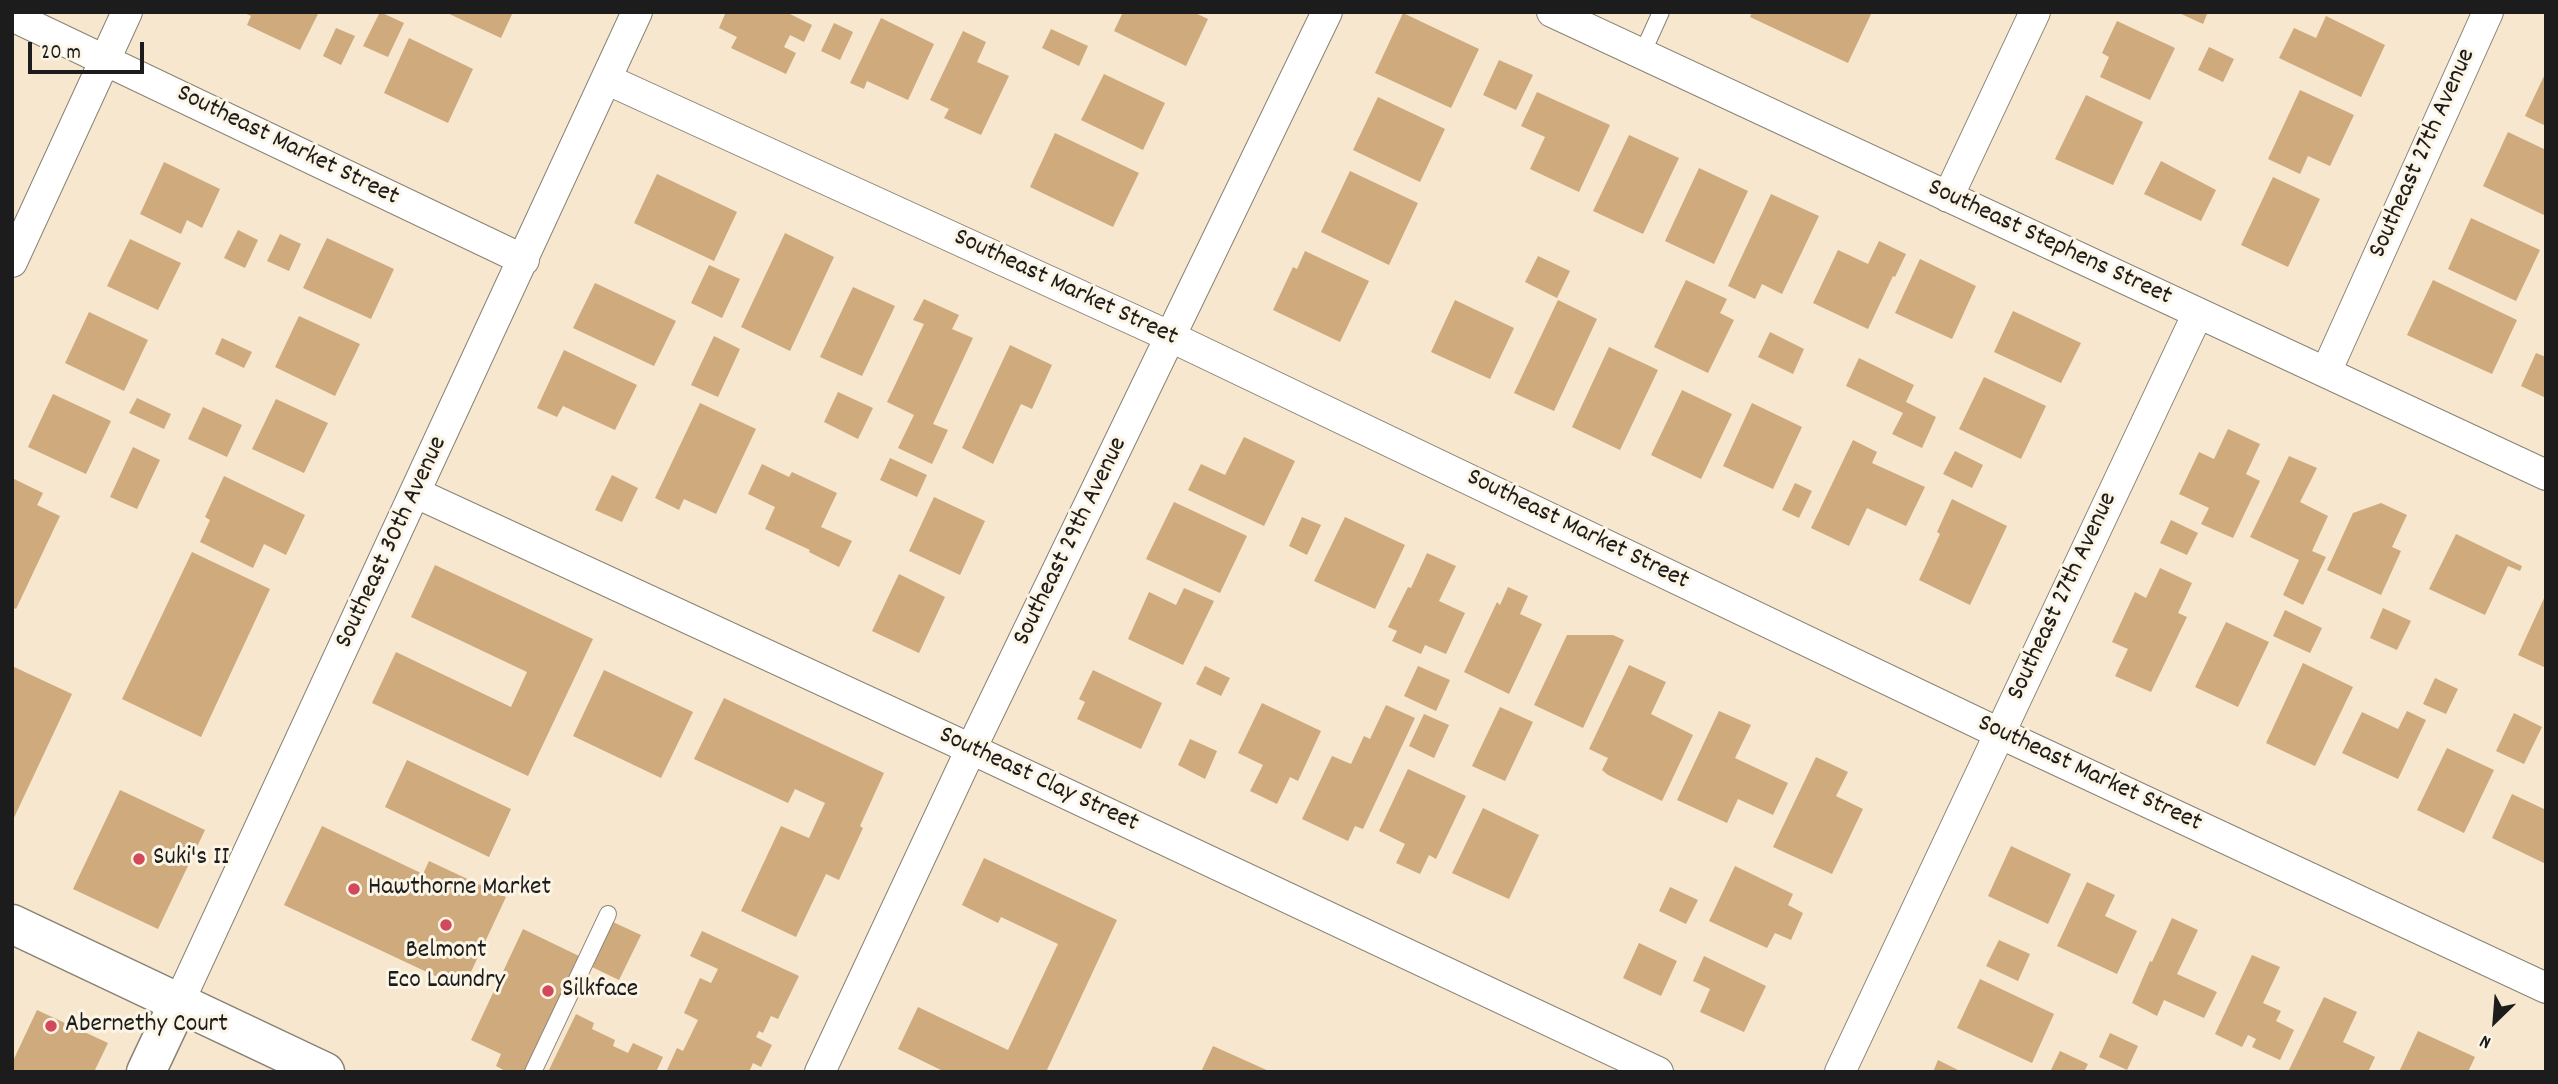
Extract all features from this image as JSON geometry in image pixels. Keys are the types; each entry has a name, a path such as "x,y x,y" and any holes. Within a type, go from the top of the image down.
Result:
{"main road":[{"path":"12,923 325,1072"},
{"name":"Southeast 30th Avenue","path":"146,1072 180,1002"}],"street":[{"path":"12,262 127,12"},
{"name":"Southeast 30th Avenue","path":"180,1002 637,12"},
{"name":"Southeast 29th Avenue","path":"820,1072 971,749 1327,12"},
{"name":"Southeast Stephens Street","path":"1552,12 2546,475"},
{"path":"1948,197 2035,12"},
{"name":"Southeast 27th Avenue","path":"2326,372 2488,12"},
{"name":"Southeast Market Street","path":"12,16 524,260"},
{"name":"Southeast Market Street","path":"607,79 1171,337 1999,733 2546,988"},
{"name":"Southeast 27th Avenue","path":"1840,1072 2198,313"},
{"name":"Southeast Clay Street","path":"416,493 971,749 1658,1072"}],"lane":[{"path":"1642,54 1661,12"},
{"path":"533,1072 608,914"}],"building":[{"path":"242,12 319,12 300,50 247,25 251,16"},
{"path":"380,12 404,23 388,57 363,46"},
{"path":"445,12 513,12 501,38"},
{"path":"726,12 786,12 812,25 804,42 790,35 784,47 796,53 786,74 731,48 737,37 719,28"},
{"path":"1123,12 1193,12 1208,19 1186,66 1114,31"},
{"path":"1752,12 1872,12 1848,63 1750,17"},
{"path":"2177,12 2208,12 2203,24"},
{"path":"1403,13 1479,49 1451,108 1375,73"},
{"path":"2326,16 2385,45 2361,97 2279,58 2294,28 2316,38"},
{"path":"881,18 934,44 908,100 867,81 864,89 850,83"},
{"path":"2117,21 2175,48 2150,100 2100,77 2109,57 2102,53"},
{"path":"834,23 853,32 840,60 821,51"},
{"path":"336,28 355,36 341,65 323,56"},
{"path":"1051,29 1088,46 1079,66 1042,48"},
{"path":"963,31 986,42 977,62 1009,76 981,135 944,118 949,109 930,100"},
{"path":"409,38 473,69 448,123 384,93"},
{"path":"2209,47 2234,59 2223,82 2198,70"},
{"path":"1499,60 1533,75 1516,110 1483,95"},
{"path":"2546,72 2546,126 2525,116"},
{"path":"1104,74 1165,103 1143,150 1081,120"},
{"path":"2300,90 2354,115 2330,166 2308,156 2300,174 2268,159"},
{"path":"1537,92 1610,125 1579,192 1530,169 1545,137 1521,126"},
{"path":"2086,95 2143,122 2113,185 2055,159"},
{"path":"1378,97 1445,129 1420,182 1353,150"},
{"path":"2508,132 2546,150 2546,216 2483,186"},
{"path":"1055,133 1139,173 1113,227 1030,187"},
{"path":"1629,135 1679,158 1643,234 1593,211"},
{"path":"2161,161 2216,190 2201,221 2144,194"},
{"path":"164,162 220,189 202,228 187,220 181,234 140,214"},
{"path":"1699,168 1748,191 1714,264 1665,241"},
{"path":"1350,171 1418,203 1389,265 1321,232"},
{"path":"657,174 737,212 714,261 634,223"},
{"path":"2273,177 2320,199 2288,267 2241,245"},
{"path":"1771,194 1819,216 1782,294 1762,284 1755,299 1728,286"},
{"path":"2471,218 2540,250 2516,301 2448,269"},
{"path":"238,230 258,240 245,268 224,258"},
{"path":"785,233 834,257 790,351 741,327"},
{"path":"280,234 301,244 289,271 267,261"},
{"path":"327,238 394,269 371,319 303,288"},
{"path":"130,239 181,263 158,310 107,286"},
{"path":"1879,241 1906,254 1868,329 1813,303 1838,250 1868,264"},
{"path":"1305,251 1369,281 1340,342 1273,310 1293,267 1297,269"},
{"path":"1538,256 1570,271 1557,298 1525,282"},
{"path":"1920,259 1976,286 1952,339 1895,313"},
{"path":"709,265 740,279 722,318 691,303"},
{"path":"1686,280 1727,299 1720,313 1734,320 1708,373 1654,347"},
{"path":"2433,280 2517,320 2492,374 2407,335"},
{"path":"595,283 676,321 654,366 573,328"},
{"path":"853,287 895,306 862,376 820,357"},
{"path":"924,299 959,315 952,329 973,338 933,424 948,430 932,464 898,448 914,415 887,402 924,324 913,320"},
{"path":"1455,300 1514,328 1490,379 1431,352"},
{"path":"1558,300 1597,319 1554,411 1514,393"},
{"path":"2013,311 2081,343 2061,383 1994,352"},
{"path":"89,312 148,340 124,391 65,363"},
{"path":"299,316 360,344 335,396 275,367"},
{"path":"1770,332 1804,349 1793,374 1758,357"},
{"path":"714,336 740,349 718,397 691,385"},
{"path":"222,338 252,352 244,368 215,354"},
{"path":"1010,345 1052,365 1032,409 1021,404 993,464 962,448"},
{"path":"1609,347 1658,370 1620,450 1572,427"},
{"path":"564,350 637,385 615,430 563,406 557,417 537,408"},
{"path":"2536,353 2546,357 2546,398 2521,386"},
{"path":"1859,358 1914,385 1906,402 1936,417 1922,448 1892,434 1903,413 1846,386"},
{"path":"1984,377 2046,406 2021,459 1959,429"},
{"path":"1682,390 1732,414 1701,479 1651,455"},
{"path":"838,392 873,408 858,439 824,422"},
{"path":"53,394 111,421 86,474 28,447"},
{"path":"137,398 171,414 164,429 129,413"},
{"path":"276,399 328,423 304,473 252,449"},
{"path":"700,403 756,429 716,514 684,499 679,510 655,498"},
{"path":"1752,403 1802,427 1773,489 1723,466"},
{"path":"203,407 242,425 227,457 188,439"},
{"path":"2228,429 2260,444 2246,474 2260,481 2233,538 2201,524 2209,508 2179,494 2199,452 2214,459"},
{"path":"1244,437 1295,461 1264,526 1188,490 1201,464 1225,475"},
{"path":"1853,440 1877,452 1872,463 1925,487 1906,526 1867,508 1849,546 1811,528"},
{"path":"133,447 160,460 137,509 110,497"},
{"path":"1955,451 1983,465 1972,488 1943,474"},
{"path":"2289,456 2317,468 2300,502 2328,516 2312,551 2326,557 2303,605 2283,595 2299,560 2250,537"},
{"path":"890,458 927,475 917,497 880,480"},
{"path":"762,464 789,477 792,472 837,493 821,527 852,541 839,567 765,529 775,507 748,494"},
{"path":"612,475 638,488 622,522 595,510"},
{"path":"224,476 305,515 286,555 264,544 253,568 200,542 210,520 205,517"},
{"path":"12,478 43,493 37,505 60,516 16,609 12,607"},
{"path":"1795,483 1812,491 1799,518 1782,510"},
{"path":"934,497 985,521 960,575 909,551"},
{"path":"1952,499 2007,526 1970,605 1919,580"},
{"path":"1174,502 1247,536 1220,593 1146,559"},
{"path":"2381,503 2407,515 2392,547 2401,551 2381,595 2327,570 2353,513"},
{"path":"1302,517 1321,525 1307,555 1289,546"},
{"path":"1345,517 1405,545 1375,609 1314,581"},
{"path":"2171,520 2198,533 2187,555 2160,543"},
{"path":"2456,534 2522,566 2520,571 2508,566 2485,615 2429,589"},
{"path":"192,552 270,589 201,737 122,699"},
{"path":"1427,553 1456,566 1439,601 1465,613 1446,654 1425,645 1421,654 1392,641 1397,631 1388,627 1408,587 1411,588"},
{"path":"435,565 593,639 528,776 372,703 396,652 511,707 527,672 411,617"},
{"path":"2160,568 2192,583 2178,613 2187,617 2151,692 2115,676 2128,649 2112,642 2135,592 2146,598"},
{"path":"899,574 945,597 919,653 872,631"},
{"path":"1508,587 1528,596 1520,614 1542,624 1509,694 1464,672 1497,602 1500,605"},
{"path":"1184,588 1214,601 1183,665 1128,639 1149,592 1176,605"},
{"path":"2546,594 2546,668 2518,655"},
{"path":"2383,608 2411,621 2397,650 2370,638"},
{"path":"2285,610 2322,628 2310,653 2273,636"},
{"path":"2226,622 2269,642 2238,707 2195,687"},
{"path":"1567,635 1613,635 1624,640 1583,728 1534,705"},
{"path":"2303,663 2353,687 2315,766 2266,743"},
{"path":"1629,665 1666,682 1651,714 1693,735 1662,801 1608,775 1602,770 1608,758 1589,749"},
{"path":"12,666 72,694 12,822"},
{"path":"1205,666 1230,678 1221,696 1196,684"},
{"path":"1418,666 1450,680 1436,711 1404,696"},
{"path":"604,670 693,712 661,778 573,736"},
{"path":"1093,670 1162,703 1141,749 1077,719 1085,702 1079,699"},
{"path":"2435,678 2458,689 2446,714 2423,704"},
{"path":"724,698 884,773 839,880 826,874 796,937 741,911 781,826 809,838 825,803 795,789 788,803 694,759"},
{"path":"1262,703 1321,731 1298,781 1290,777 1277,804 1250,791 1263,765 1238,753"},
{"path":"1386,705 1415,718 1363,829 1355,826 1348,841 1302,819 1332,756 1351,764 1364,736 1370,739"},
{"path":"1500,707 1533,722 1505,781 1472,766"},
{"path":"1719,711 1751,725 1735,758 1788,783 1773,815 1738,799 1727,823 1677,800"},
{"path":"2407,711 2426,720 2398,779 2342,753 2362,712 2398,729"},
{"path":"2514,713 2542,727 2524,764 2496,751"},
{"path":"1424,714 1449,725 1434,758 1409,746"},
{"path":"1190,739 1217,751 1205,779 1178,765"},
{"path":"2447,748 2494,770 2464,833 2417,810"},
{"path":"1816,757 1848,772 1836,796 1863,809 1832,874 1773,847"},
{"path":"407,760 511,809 489,857 385,807"},
{"path":"1408,769 1466,796 1436,859 1429,855 1420,874 1396,863 1405,844 1379,831"},
{"name":"Suki's II","path":"120,790 205,830 158,929 73,889"},
{"path":"2512,794 2546,810 2546,864 2492,838"},
{"path":"1483,808 1539,835 1509,899 1452,873"},
{"path":"322,826 423,874 429,861 506,897 463,989 284,905"},
{"path":"2011,846 2071,874 2048,924 1988,896"},
{"path":"984,858 1117,920 1046,1072 945,1072 898,1049 918,1007 1008,1050 1058,944 1001,917 998,923 962,905"},
{"path":"1735,866 1793,894 1788,905 1803,913 1791,940 1775,933 1767,948 1709,921"},
{"path":"2087,882 2115,895 2105,916 2137,931 2117,974 2057,946"},
{"path":"1670,887 1698,900 1686,924 1659,911"},
{"path":"2172,918 2198,930 2177,974 2217,992 2204,1018 2164,1000 2157,1016 2132,1003"},
{"path":"613,922 641,935 619,980 592,967"},
{"path":"523,929 579,956 525,1072 507,1072 496,1066 501,1054 471,1040"},
{"path":"702,931 799,976 778,1019 771,1016 763,1033 759,1031 756,1037 772,1045 761,1067 753,1063 749,1072 667,1070 677,1048 683,1051 698,1020 684,1013 700,978 711,983 718,969 690,956"},
{"path":"1999,940 2030,954 2018,981 1986,966"},
{"path":"1639,943 1677,961 1661,996 1623,978"},
{"path":"2252,955 2280,967 2263,1003 2281,1011 2276,1021 2294,1030 2280,1060 2252,1047 2256,1039 2248,1035 2242,1047 2215,1034"},
{"path":"1704,956 1766,986 1744,1032 1700,1012 1710,989 1693,981"},
{"path":"1980,979 2054,1014 2032,1063 1957,1028"},
{"path":"2324,997 2357,1012 2343,1042 2375,1057 2368,1072 2288,1072"},
{"name":"Abernethy Court","path":"37,1010 108,1043 94,1072 12,1072 12,1063"},
{"path":"576,1014 594,1023 592,1029 615,1040 613,1046 628,1053 633,1043 663,1057 656,1072 548,1072"},
{"path":"2418,1031 2475,1057 2468,1072 2399,1072"},
{"path":"2110,1033 2138,1046 2127,1070 2099,1057"},
{"path":"1213,1046 1271,1072 1201,1072"},
{"path":"2060,1051 2088,1064 2084,1072 2050,1072"},
{"path":"1938,1060 1962,1072 1933,1072"}],"place":[{"name":"Suki's II","path":"139,859"},
{"name":"Hawthorne Market","path":"354,889"},
{"name":"Belmont Eco Laundry","path":"446,925"},
{"name":"Silkface","path":"548,991"},
{"name":"Abernethy Court","path":"51,1026"}]}
